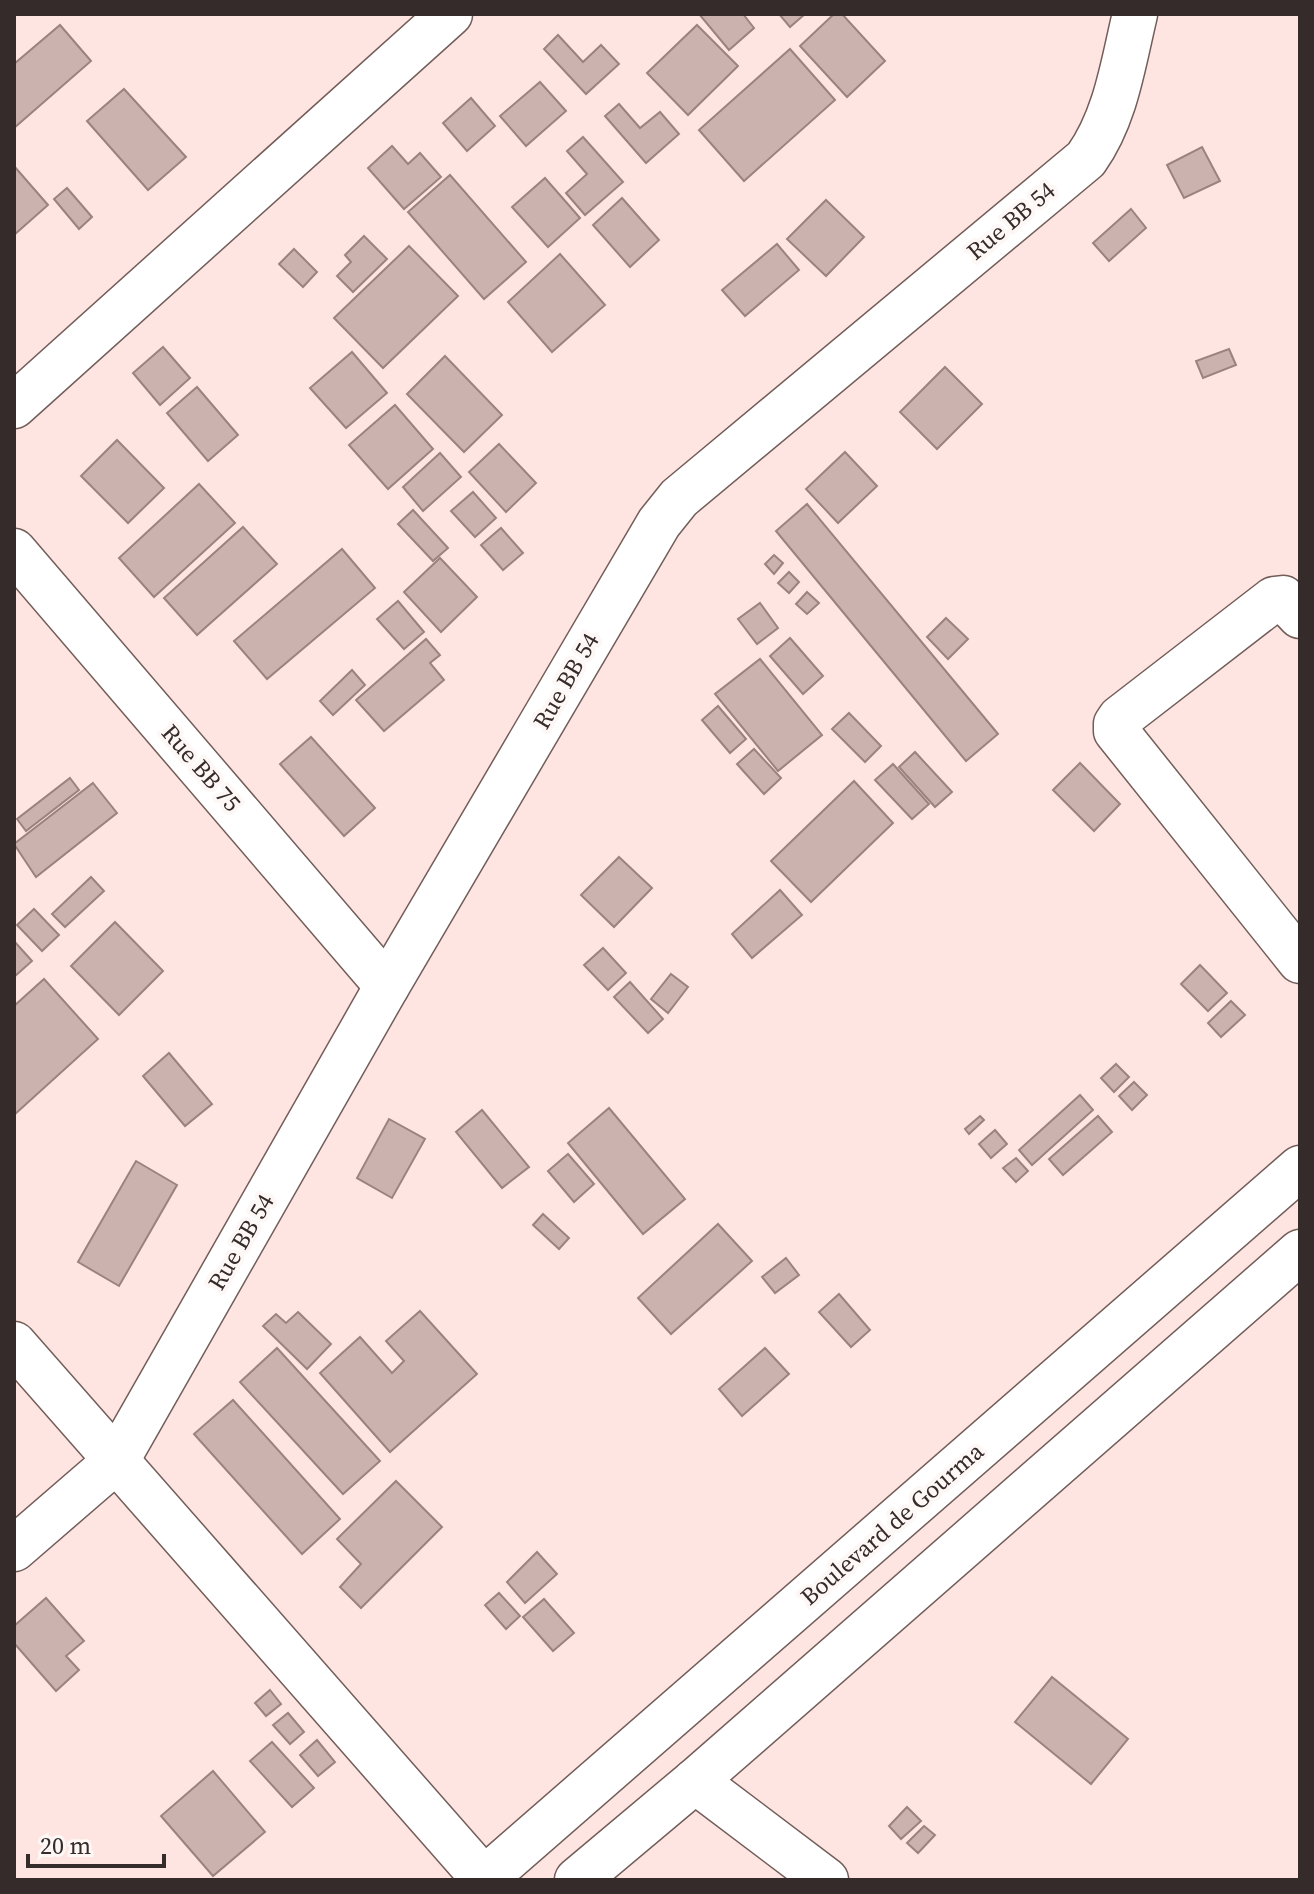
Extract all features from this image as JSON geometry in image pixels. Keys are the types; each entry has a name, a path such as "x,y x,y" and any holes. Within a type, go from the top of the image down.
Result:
{"main road":[{"path":"14,406 450,14"},
{"name":"Rue BB 54","path":"14,1549 117,1460 387,986 659,523 679,498 1086,159 1110,117 1135,14"},
{"name":"Rue BB 75","path":"14,551 387,986"},
{"path":"1300,616 1283,598 1274,599 1120,718 1116,731 1300,961"},
{"name":"Boulevard de Gourma","path":"484,1880 1300,1168"},
{"path":"577,1880 695,1781 1300,1252"},
{"path":"14,1344 484,1880"},
{"path":"695,1781 826,1880"}],"building":[{"path":"699,14 743,14 754,28 729,50"},
{"path":"779,14 805,14 790,27"},
{"path":"834,14 842,14 885,61 847,97 800,46"},
{"path":"60,25 91,61 14,128 14,64"},
{"path":"697,25 738,66 688,115 647,73"},
{"path":"558,35 583,62 601,45 619,64 586,94 544,49"},
{"path":"790,49 835,100 744,181 699,130"},
{"path":"540,82 566,111 526,146 500,116"},
{"path":"124,89 186,157 148,190 87,121"},
{"path":"471,98 495,126 467,151 443,123"},
{"path":"619,104 640,128 660,112 679,134 646,163 605,116"},
{"path":"583,137 623,182 585,215 566,193 587,174 567,151"},
{"path":"392,146 408,164 420,153 441,177 404,209 368,168"},
{"path":"1202,147 1220,181 1184,198 1167,165"},
{"path":"14,166 48,205 14,235"},
{"path":"450,175 526,262 484,299 408,212"},
{"path":"545,178 580,218 548,247 512,207"},
{"path":"67,188 92,217 79,229 54,199"},
{"path":"622,198 659,240 630,267 593,225"},
{"path":"826,200 864,237 826,276 787,239"},
{"path":"1131,209 1146,228 1109,261 1093,243"},
{"path":"364,236 387,259 353,292 337,276 351,262 345,255"},
{"path":"777,244 799,270 745,316 722,290"},
{"path":"409,246 458,296 383,368 334,318"},
{"path":"294,249 317,272 303,287 279,264"},
{"path":"560,254 605,305 552,352 508,302"},
{"path":"163,347 190,378 160,405 133,373"},
{"path":"1229,349 1236,365 1203,378 1196,361"},
{"path":"352,352 387,393 346,428 310,388"},
{"path":"445,356 502,415 464,452 407,394"},
{"path":"945,367 982,404 937,449 900,412"},
{"path":"197,387 238,435 208,461 167,413"},
{"path":"395,405 433,449 388,489 349,445"},
{"path":"117,440 164,488 128,523 81,476"},
{"path":"499,444 536,483 506,512 469,472"},
{"path":"845,452 877,486 838,523 806,489"},
{"path":"440,453 461,477 423,511 403,487"},
{"path":"199,484 235,523 154,597 119,558"},
{"path":"473,492 496,518 475,537 451,511"},
{"path":"807,504 998,734 966,761 776,531"},
{"path":"413,510 448,548 433,561 398,524"},
{"path":"243,527 277,564 197,635 164,598"},
{"path":"501,528 523,553 503,570 481,545"},
{"path":"342,549 375,588 267,679 234,641"},
{"path":"774,555 783,563 774,574 765,564"},
{"path":"440,558 477,597 441,632 404,592"},
{"path":"789,572 799,582 789,593 778,583"},
{"path":"807,592 819,603 807,614 796,604"},
{"path":"398,601 424,632 404,649 377,619"},
{"path":"760,603 778,628 757,644 738,619"},
{"path":"946,618 968,639 948,659 927,637"},
{"path":"790,638 823,676 803,694 770,656"},
{"path":"426,639 440,655 430,663 444,680 384,731 356,700"},
{"path":"760,659 822,735 778,771 715,694"},
{"path":"352,670 365,685 333,715 320,701"},
{"path":"718,706 746,739 730,753 702,720"},
{"path":"849,713 881,746 865,762 832,729"},
{"path":"311,737 375,808 344,836 280,764"},
{"path":"754,749 781,778 764,794 737,764"},
{"path":"915,752 952,792 935,807 899,767"},
{"path":"1080,763 1120,804 1094,831 1053,790"},
{"path":"893,764 929,804 912,819 875,780"},
{"path":"70,778 79,790 26,831 17,819"},
{"path":"854,781 893,823 811,902 771,861"},
{"path":"93,783 117,813 36,877 14,844"},
{"path":"619,857 652,888 614,927 581,895"},
{"path":"91,877 104,891 65,927 52,914"},
{"path":"780,890 802,915 752,958 732,934"},
{"path":"34,909 59,935 42,951 17,925"},
{"path":"115,922 163,971 119,1015 71,966"},
{"path":"14,941 32,961 14,977"},
{"path":"603,948 626,973 608,990 584,965"},
{"path":"1200,965 1227,993 1208,1011 1181,984"},
{"path":"671,974 688,987 668,1013 651,999"},
{"path":"44,979 98,1039 14,1115 14,1006"},
{"path":"630,982 663,1019 648,1033 614,997"},
{"path":"1231,1001 1245,1015 1221,1037 1208,1023"},
{"path":"169,1053 212,1104 185,1126 143,1076"},
{"path":"1116,1064 1129,1077 1114,1092 1101,1078"},
{"path":"1134,1082 1147,1095 1132,1110 1119,1096"},
{"path":"1080,1095 1093,1110 1032,1165 1019,1150"},
{"path":"609,1108 685,1199 643,1234 568,1143"},
{"path":"482,1110 529,1167 502,1188 456,1132"},
{"path":"980,1116 984,1120 969,1134 965,1129"},
{"path":"1098,1116 1112,1132 1063,1175 1049,1159"},
{"path":"389,1119 425,1139 392,1198 357,1178"},
{"path":"995,1130 1007,1144 991,1158 979,1144"},
{"path":"568,1154 594,1184 574,1202 548,1171"},
{"path":"1016,1158 1028,1171 1016,1182 1003,1168"},
{"path":"136,1161 177,1185 119,1286 78,1262"},
{"path":"543,1214 569,1238 559,1249 533,1225"},
{"path":"718,1224 752,1261 671,1334 638,1298"},
{"path":"786,1258 799,1275 775,1293 762,1277"},
{"path":"839,1294 870,1330 851,1347 819,1312"},
{"path":"420,1311 477,1374 390,1452 320,1373 360,1337 392,1373 404,1361 386,1341"},
{"path":"298,1312 331,1344 307,1369 263,1326 276,1314 286,1323"},
{"path":"277,1348 380,1461 343,1494 240,1382"},
{"path":"765,1348 789,1374 742,1416 719,1389"},
{"path":"233,1400 340,1519 302,1554 194,1434"},
{"path":"396,1481 442,1527 361,1608 340,1587 361,1564 337,1539"},
{"path":"537,1552 557,1574 525,1603 507,1582"},
{"path":"499,1593 520,1616 506,1629 485,1605"},
{"path":"46,1598 84,1641 66,1656 79,1670 56,1691 14,1643 14,1626"},
{"path":"544,1599 574,1633 553,1651 523,1617"},
{"path":"1052,1677 1128,1739 1091,1784 1015,1722"},
{"path":"270,1690 281,1704 266,1716 255,1703"},
{"path":"288,1713 304,1732 290,1744 273,1725"},
{"path":"317,1740 335,1762 318,1776 300,1755"},
{"path":"272,1742 314,1788 292,1807 250,1761"},
{"path":"213,1771 265,1832 213,1876 161,1816"},
{"path":"907,1807 921,1821 901,1839 889,1826"},
{"path":"924,1826 935,1835 918,1853 907,1843"}]}
